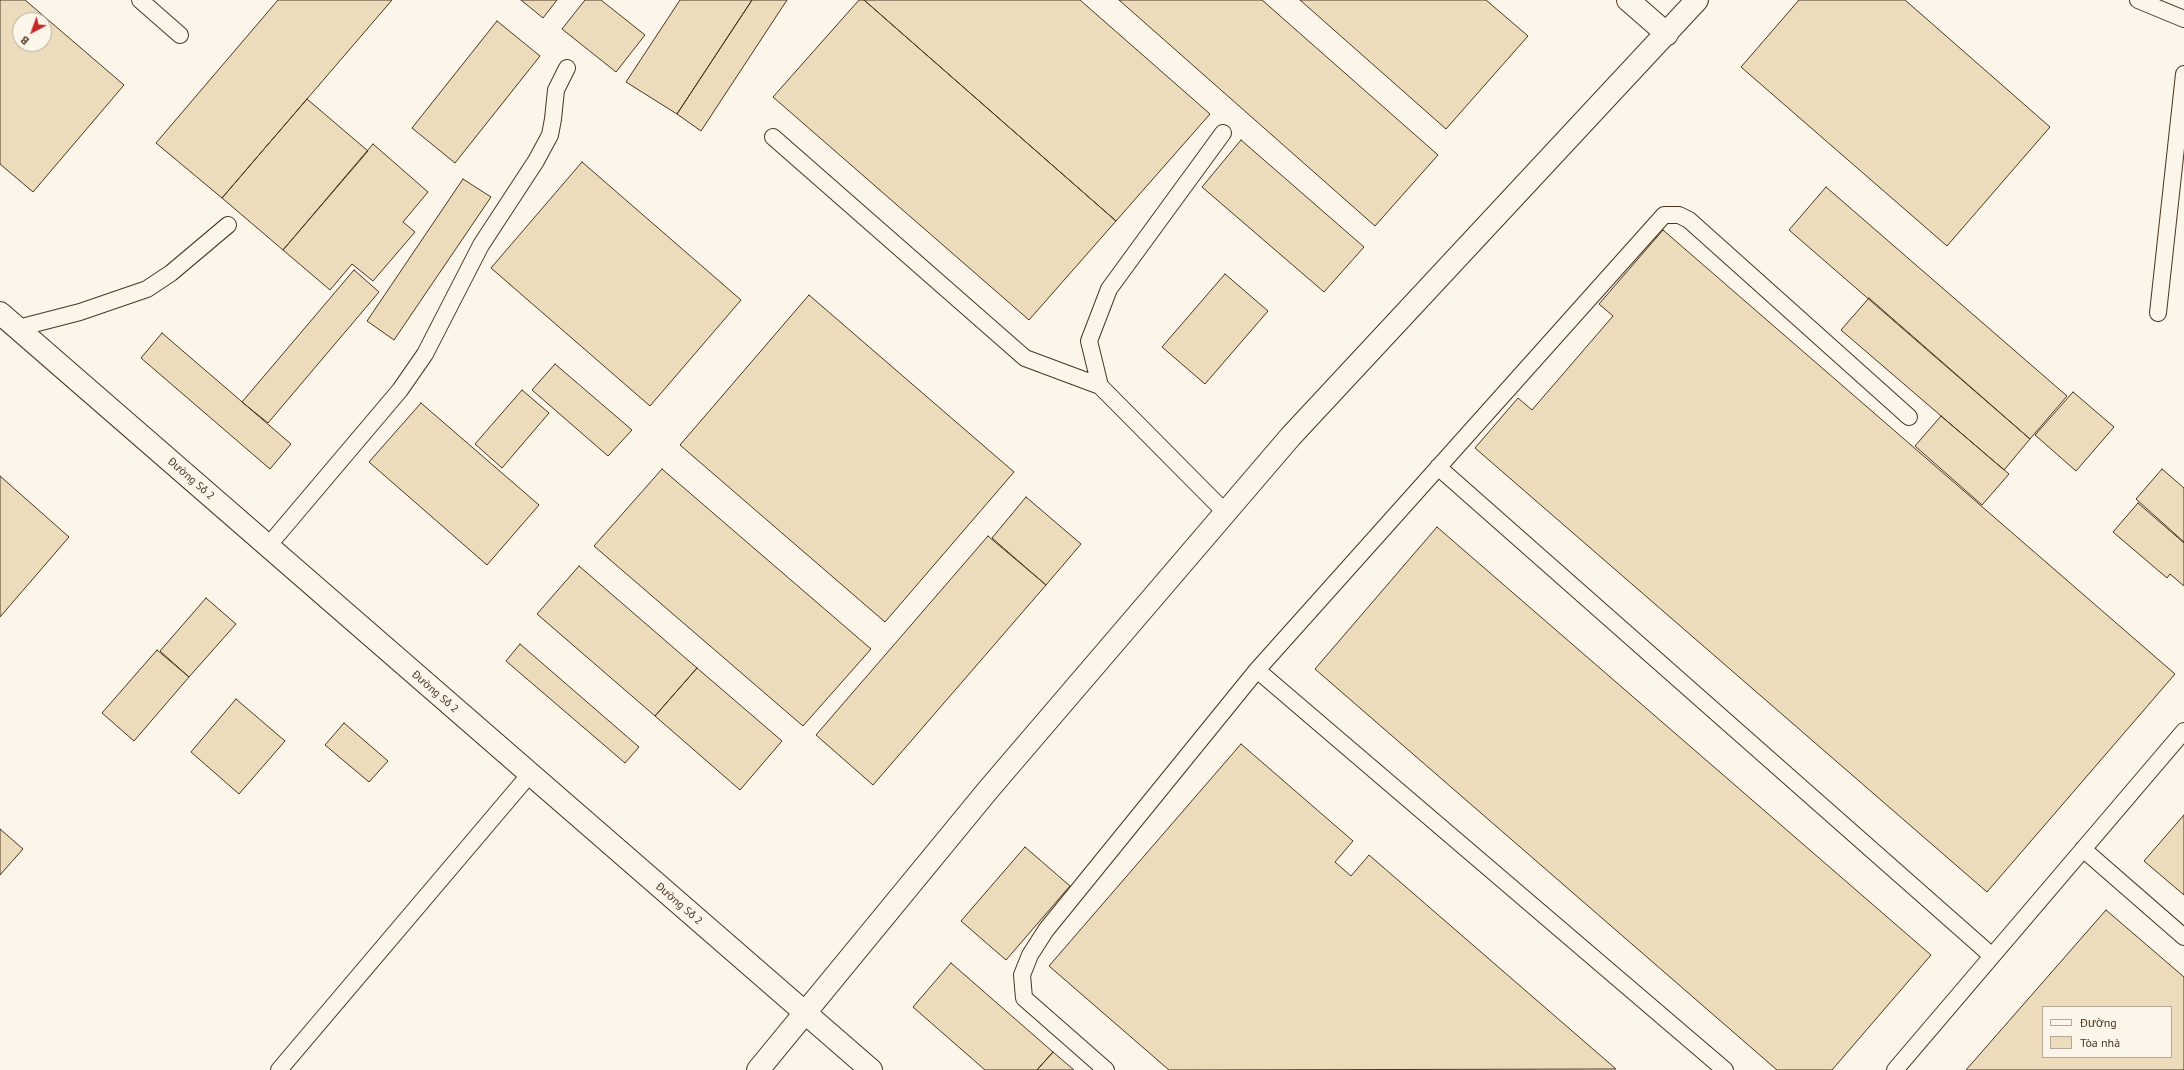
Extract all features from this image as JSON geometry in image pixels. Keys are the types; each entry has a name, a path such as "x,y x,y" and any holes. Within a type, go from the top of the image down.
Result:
{"street":[{"path":"1628,0 1666,34"},
{"path":"758,1070 988,790 1296,430 1697,0"},
{"name":"Đường Số 2","path":"0,313 871,1070"}],"lane":[{"path":"140,0 180,35"},
{"path":"2138,0 2184,19"},
{"path":"268,546 400,390 425,354 481,245 536,160 550,134 556,90 561,76 567,68"},
{"path":"2158,313 2184,74"},
{"path":"1100,386 1089,341 1109,289 1223,133"},
{"path":"773,137 1025,358 1100,386 1226,513"},
{"path":"1106,1070 1024,998 1022,975 1030,955 1046,930 1257,670 1664,215 1679,216 1689,220 1909,417"},
{"path":"18,328 80,312 147,289 171,273 228,225"},
{"path":"1438,467 1992,956"},
{"path":"1257,670 1725,1070"},
{"path":"1895,1070 2184,731"},
{"path":"279,1070 530,774"},
{"path":"2083,849 2184,937"}],"building":[{"path":"0,0 25,0 39,12 12,12 12,52 52,52 52,23 124,85 33,192 0,164"},
{"path":"278,0 392,0 222,198 156,143"},
{"path":"521,0 557,0 543,18"},
{"path":"585,0 601,0 645,35 616,72 562,29"},
{"path":"680,0 752,0 677,114 626,82"},
{"path":"752,0 787,0 701,131 677,114"},
{"path":"859,0 864,0 1116,221 1029,320 773,97"},
{"path":"864,0 1080,0 1210,114 1116,221"},
{"path":"1119,0 1262,0 1438,155 1375,226"},
{"path":"1300,0 1486,0 1528,36 1446,129"},
{"path":"1799,0 1905,0 2050,127 1947,246 1741,67"},
{"path":"497,21 540,56 455,163 412,128"},
{"path":"307,99 368,151 283,250 222,198"},
{"path":"1241,140 1364,247 1324,292 1202,187"},
{"path":"373,144 428,192 403,222 415,232 373,281 352,264 330,290 283,250"},
{"path":"582,162 741,300 650,406 491,268"},
{"path":"463,179 491,197 394,340 367,321"},
{"path":"1826,187 2067,396 2030,439 1789,230"},
{"path":"1663,230 2175,674 1987,892 1475,448 1518,398 1532,410 1613,316 1599,304"},
{"path":"354,270 379,292 268,423 242,402"},
{"path":"1225,274 1268,311 1205,384 1162,347"},
{"path":"809,295 1014,472 885,622 680,445"},
{"path":"1869,298 2030,439 2004,470 1841,330"},
{"path":"162,333 291,444 270,469 141,358"},
{"path":"555,364 632,430 608,456 532,390"},
{"path":"522,390 549,413 502,468 475,444"},
{"path":"2073,392 2114,427 2076,471 2035,435"},
{"path":"421,403 539,505 487,565 369,462"},
{"path":"1941,416 2009,474 1982,505 1915,446"},
{"path":"662,469 871,649 803,726 594,546"},
{"path":"2162,469 2184,488 2184,542 2136,499"},
{"path":"0,476 69,537 0,617"},
{"path":"1026,497 1081,544 1046,585 992,538"},
{"path":"2138,503 2184,543 2184,586 2170,574 2167,578 2113,532"},
{"path":"1437,527 1931,955 1832,1070 1777,1070 1315,669"},
{"path":"988,536 1046,585 873,785 816,735"},
{"path":"579,566 697,668 655,716 537,614"},
{"path":"206,598 236,624 189,677 160,651"},
{"path":"520,644 639,747 625,763 506,661"},
{"path":"157,650 189,677 134,741 102,713"},
{"path":"697,668 782,741 740,790 655,716"},
{"path":"236,699 285,741 239,794 191,752"},
{"path":"344,723 388,761 369,782 325,745"},
{"path":"1241,744 1353,841 1335,862 1351,876 1369,855 1616,1069 1169,1070 1049,966"},
{"path":"2184,815 2184,895 2144,861"},
{"path":"0,829 23,849 0,875"},
{"path":"1025,847 1070,886 1006,960 961,921"},
{"path":"2106,910 2184,977 2184,1070 1966,1070"},
{"path":"951,963 1053,1052 1037,1070 985,1070 913,1007"},
{"path":"1053,1052 1074,1070 1037,1070"}]}
